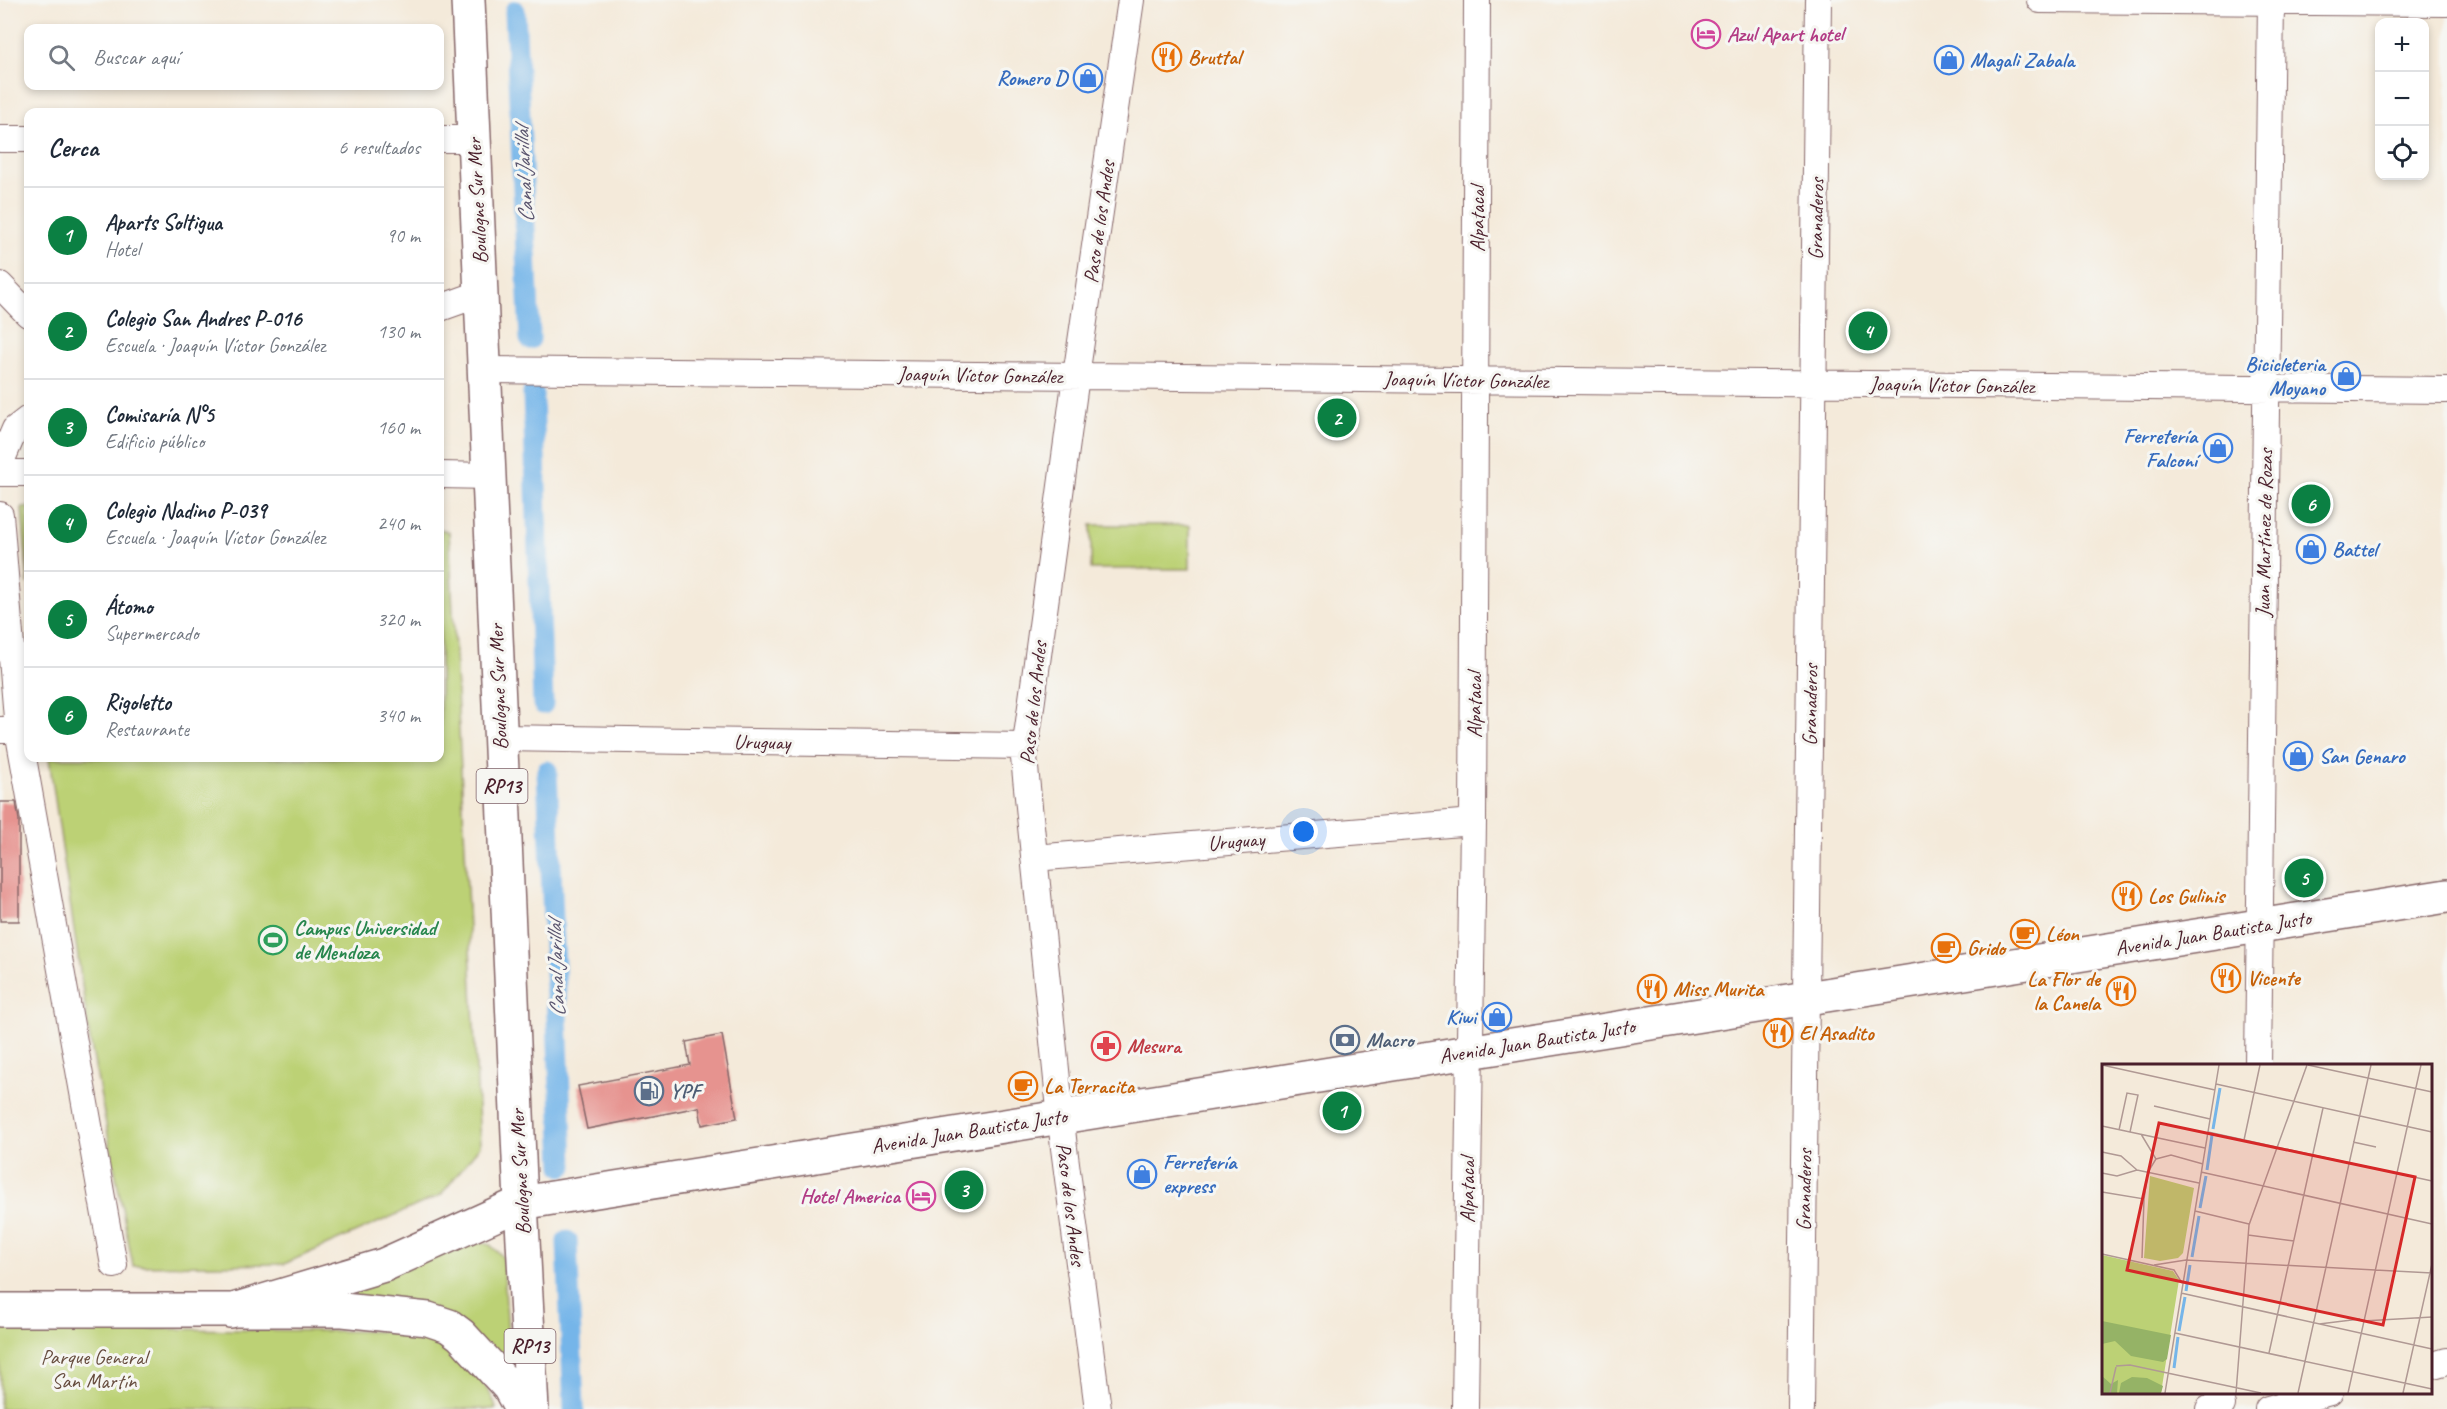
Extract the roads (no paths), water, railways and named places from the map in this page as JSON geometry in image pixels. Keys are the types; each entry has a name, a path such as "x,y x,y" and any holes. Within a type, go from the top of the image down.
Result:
{"main road":[{"name":"Boulogne Sur Mer","path":"468,0 532,1409"},
{"name":"Avenida Juan Bautista Justo","path":"230,1311 384,1264 521,1203 2447,896"},
{"path":"0,1310 343,1310 428,1318 449,1326 461,1335 509,1387 521,1409"}],"street":[{"name":"Paso de los Andes","path":"1098,1409 1060,1117 1024,747 1131,0"},
{"name":"Alpatacal","path":"1466,1409 1468,1052 1473,822 1477,0"},
{"name":"Granaderos","path":"1801,1409 1818,0"},
{"path":"2040,0 2447,3"},
{"name":"Juan Martínez de Rozas","path":"2258,1064 2271,1"},
{"path":"0,139 24,139"},
{"path":"444,139 473,139"},
{"path":"0,285 24,310"},
{"path":"444,307 482,293"},
{"name":"Joaquín Víctor González","path":"485,370 2447,390"},
{"path":"0,464 15,429 24,422"},
{"path":"0,472 24,473"},
{"path":"444,475 489,476"},
{"path":"0,515 9,730 114,1264"},
{"name":"Uruguay","path":"500,738 1024,747"},
{"name":"Uruguay","path":"1034,858 1473,822"},
{"path":"2432,1365 2447,1361"},
{"path":"2268,1409 2323,1394"}],"waterway":[{"name":"Canal Jarillal","path":"515,11 530,339"},
{"name":"Canal Jarillal","path":"533,393 543,704"},
{"name":"Canal Jarillal","path":"547,771 563,1166"},
{"name":"Canal Jarillal","path":"567,1241 574,1409"}],"place":[{"name":"Azul Apart hotel","path":"1706,34"},
{"name":"Bruttal","path":"1167,57"},
{"name":"Magali Zabala","path":"1949,60"},
{"name":"Romero D","path":"1088,78"},
{"name":"Colegio Nadino P-039","path":"1868,331"},
{"name":"Bicicleteria Moyano","path":"2346,376"},
{"name":"Colegio San Andres P-016","path":"1337,418"},
{"name":"Ferretería Falconí","path":"2218,448"},
{"name":"Rigoletto","path":"2311,504"},
{"name":"Battel","path":"2311,549"},
{"name":"San Genaro","path":"2298,756"},
{"name":"Átomo","path":"2304,878"},
{"name":"Los Gulinis","path":"2127,896"},
{"name":"Léon","path":"2025,934"},
{"name":"Campus Universidad de Mendoza","path":"273,940"},
{"name":"Grido","path":"1946,948"},
{"name":"Vicente","path":"2226,978"},
{"name":"Miss Murita","path":"1652,989"},
{"name":"La Flor de la Canela","path":"2121,991"},
{"name":"Kiwi","path":"1497,1017"},
{"name":"El Asadito","path":"1778,1033"},
{"name":"Macro","path":"1345,1040"},
{"name":"Mesura","path":"1106,1046"},
{"name":"La Terracita","path":"1023,1086"},
{"name":"YPF","path":"649,1091"},
{"name":"Aparts Soltigua","path":"1342,1111"},
{"name":"Ferretería express","path":"1142,1174"},
{"name":"Comisaría N°5","path":"964,1190"},
{"name":"Hotel America","path":"921,1196"}],"park label":[{"name":"Parque General San Martín","path":"94,1369"}]}
